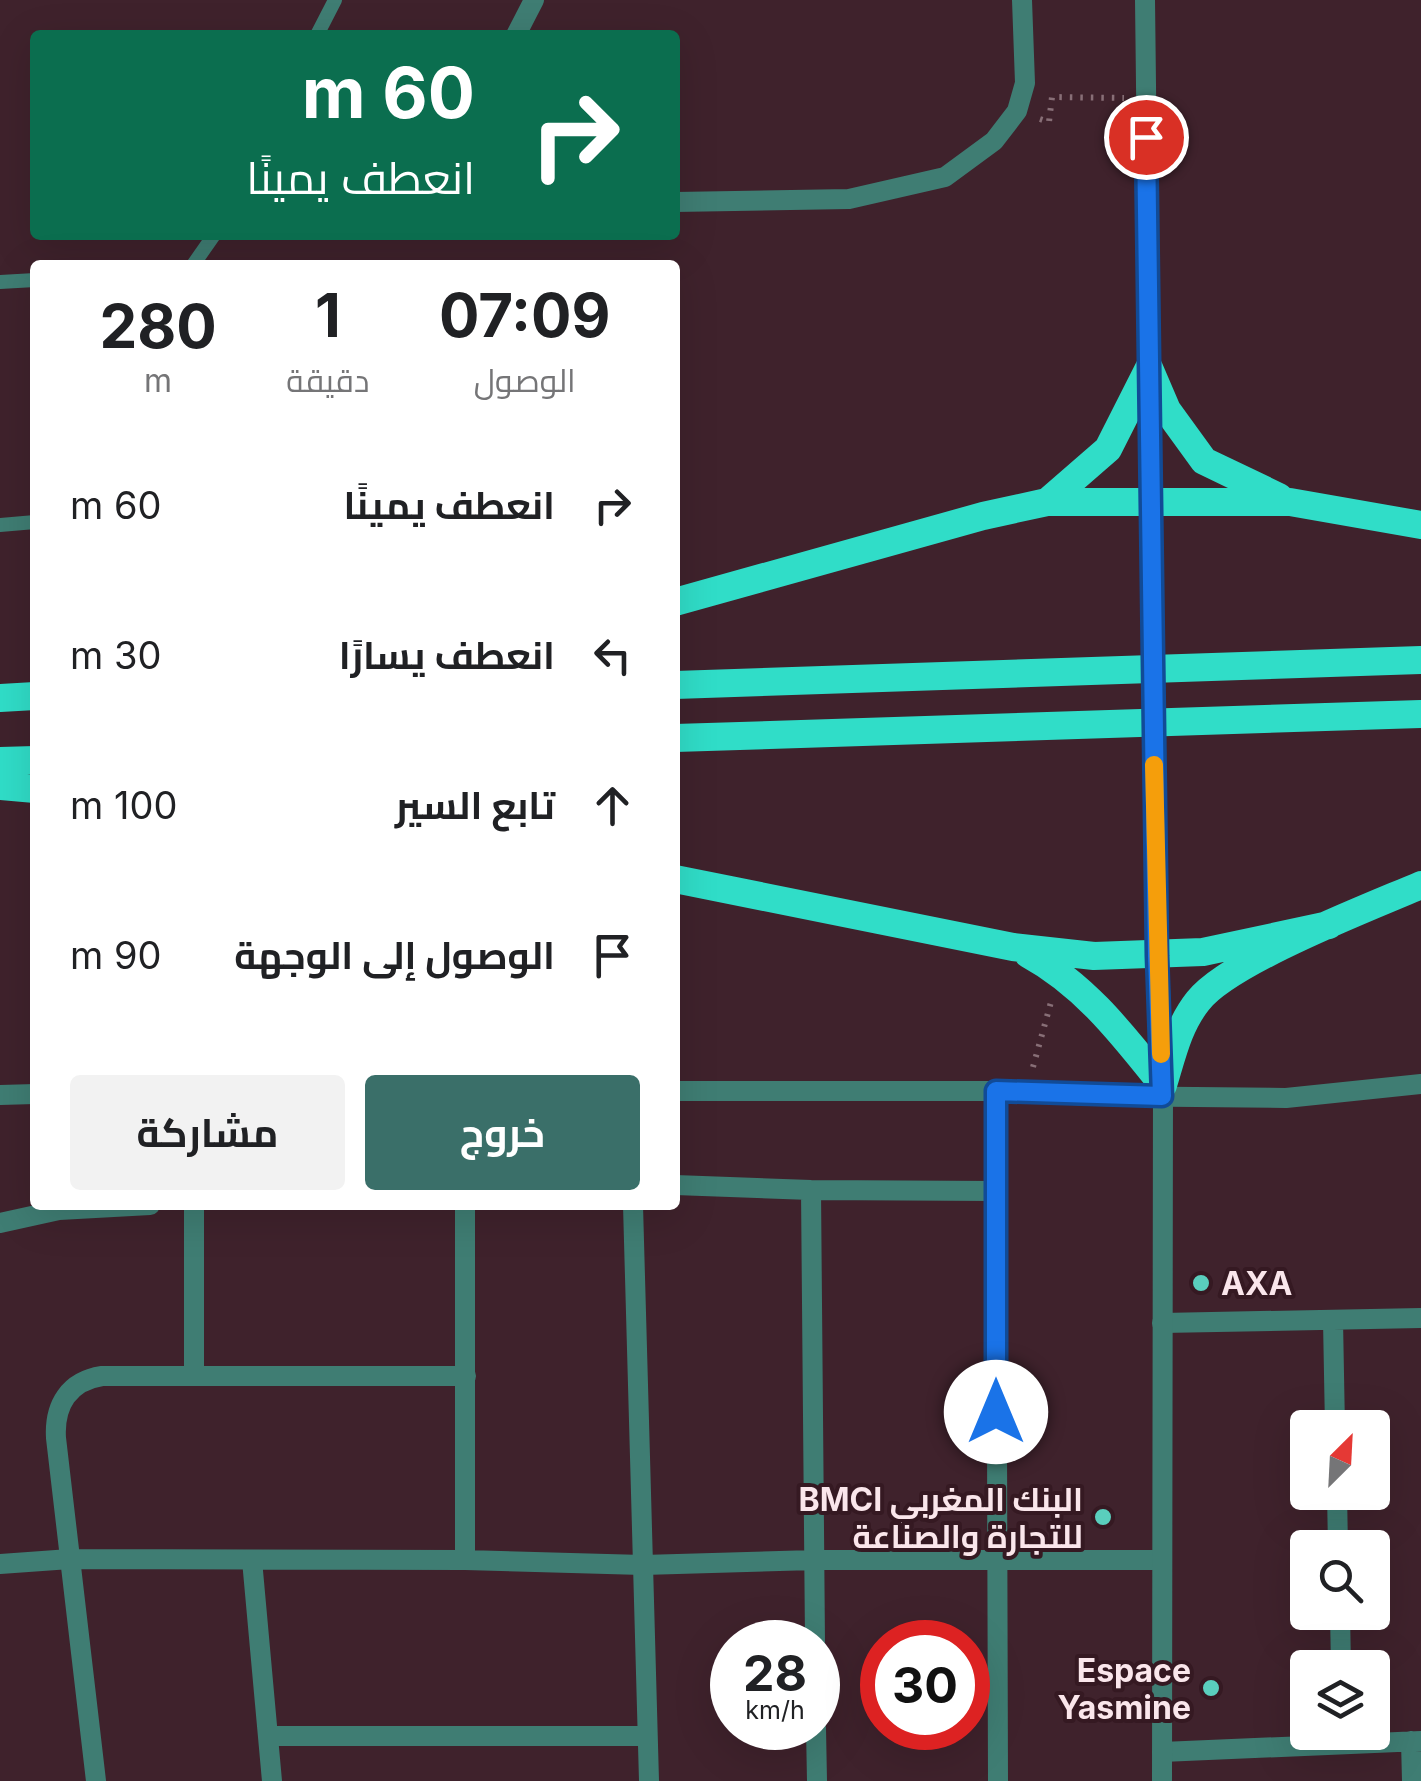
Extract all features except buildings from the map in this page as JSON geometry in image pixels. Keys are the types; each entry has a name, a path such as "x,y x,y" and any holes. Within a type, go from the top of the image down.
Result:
{"highway":[{"path":"1150,368 1167,410 1204,460 1290,502"},
{"path":"1047,502 1108,449 1150,368"},
{"path":"680,601 983,516 1047,502 1290,502 1421,525"},
{"path":"680,685 1421,660"},
{"path":"0,698 30,696"},
{"path":"0,708 30,707"},
{"path":"680,738 1421,714"},
{"path":"0,761 30,760"},
{"path":"0,786 30,789"},
{"path":"680,880 1013,946 1094,956 1157,956 1254,943 1329,925"},
{"path":"1162,1091 1180,1030 1200,998 1240,969 1421,884"},
{"path":"1013,946 1060,973 1088,996 1162,1091"}],"street":[{"path":"519,30 534,0"},
{"path":"680,202 849,199 945,177 994,141 1016,113 1025,83 1022,0"},
{"path":"1144,0 1149,500 1162,1091 1162,1781"},
{"path":"680,1091 1162,1091 1286,1098 1421,1084"},
{"path":"996,1091 998,1781"},
{"path":"0,1094 30,1094"},
{"path":"680,1185 995,1191"},
{"path":"811,1190 815,1620"},
{"path":"0,1222 59,1210"},
{"path":"194,1210 194,1376"},
{"path":"464,1210 465,1560"},
{"path":"633,1210 650,1781"},
{"path":"1162,1323 1421,1318"},
{"path":"1333,1320 1335,1410"},
{"path":"96,1781 55,1424 62,1400 74,1386 88,1378 466,1376"},
{"path":"0,1564 70,1560 465,1560 643,1565 814,1560 1161,1560"},
{"path":"252,1560 272,1781"},
{"path":"268,1736 646,1736"},
{"path":"1390,1740 1416,1741 1412,1781"},
{"path":"1162,1752 1290,1742"},
{"path":"816,1750 817,1781"}],"lane":[{"path":"320,30 335,0"},
{"path":"0,282 30,280"},
{"path":"0,524 30,522"}],"path":[{"path":"1016,113 1049,122 1052,97 1146,98"},
{"path":"1026,1093 1060,973"}],"slow traffic":[{"path":"1154,765 1161,1054"}],"place":[{"name":"AXA","path":"1201,1283"},
{"name":"BMCI البنك المغربي للتجارة والصناعة","path":"1103,1517"},
{"name":"Espace Yasmine","path":"1211,1688"}],"route":[{"path":"996,1412 996,1091 1162,1096 1149,500 1146,137"}]}
